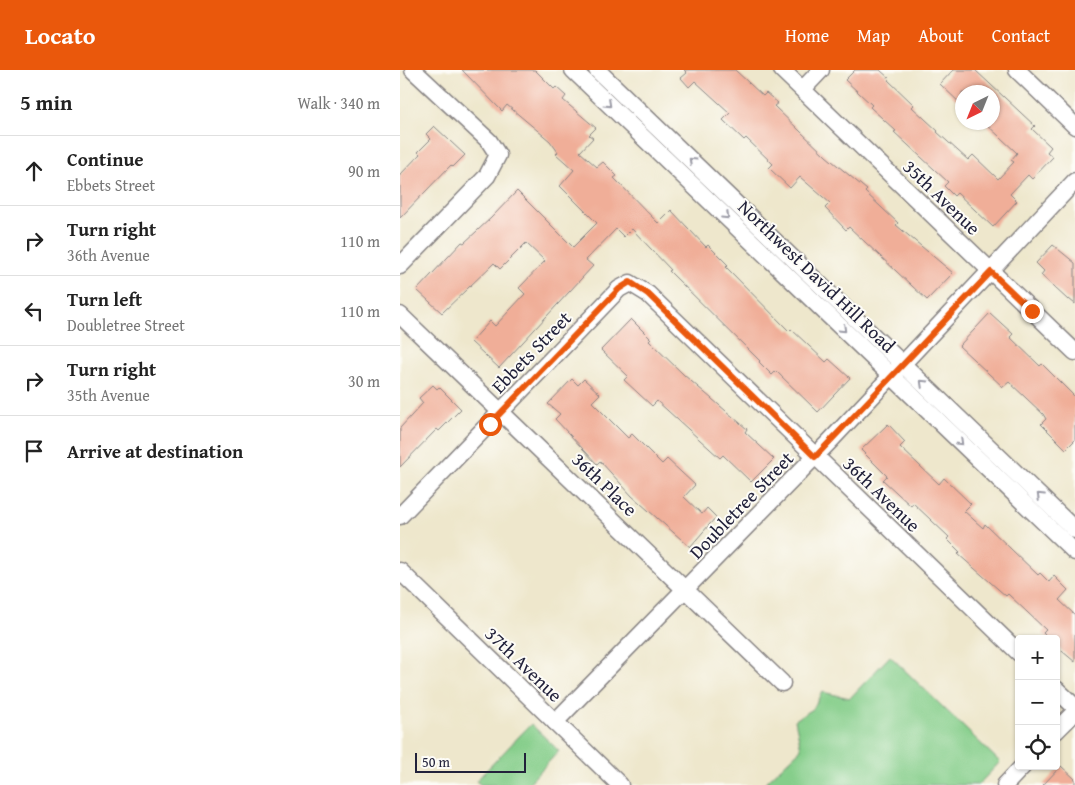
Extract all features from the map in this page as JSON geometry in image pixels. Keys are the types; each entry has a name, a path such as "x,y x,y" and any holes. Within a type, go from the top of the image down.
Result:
{"street":[{"path":"400,266 487,176 498,155 489,141 413,70"},
{"name":"Northwest David Hill Road","path":"573,70 1075,552"},
{"name":"Northwest David Hill Road","path":"597,70 1075,530"},
{"name":"35th Avenue","path":"782,70 1075,352"},
{"path":"802,89 821,70"},
{"path":"1017,70 1075,126"},
{"name":"Doubletree Street","path":"555,722 892,377 1075,181"},
{"name":"Ebbets Street","path":"400,516 619,289 630,282"},
{"name":"36th Avenue","path":"630,282 648,294 1015,649"},
{"name":"36th Place","path":"400,315 782,683"},
{"name":"37th Avenue","path":"400,571 620,785"},
{"path":"1060,693 1075,707"},
{"path":"1060,727 1075,712"},
{"path":"1004,785 1018,770"}],"green space":[{"path":"890,656 1000,762 978,785 763,785 801,749 795,720 813,709 822,692 850,698"},
{"path":"531,724 559,751 527,785 481,785 476,781"}],"building":[{"path":"462,70 535,70 554,89 556,87 566,96 563,100 596,128 589,135 593,138 580,152 597,167 603,162 617,176 614,178 658,223 671,210 706,247 708,245 728,265 726,267 789,331 791,329 826,362 829,359 850,378 818,412 776,371 772,375 669,271 671,270 632,229 624,237 616,229 586,260 593,266 499,368 471,342 490,321 495,326 525,294 519,288 545,261 526,243 500,269 494,263 442,313 417,290 462,242 464,243 491,218 517,191 573,247 597,223 560,186 574,170 556,154 558,152 550,141 507,105 502,111"},
{"path":"684,70 735,70 763,96 766,93 778,103 774,106 826,156 867,190 865,192 898,223 896,225 953,273 927,300 849,227 846,230 825,208 830,203 800,177 790,188 769,168 773,164 746,138 744,140 723,120 730,113 695,81 689,87 681,78 687,73"},
{"path":"855,70 880,70 937,132 968,160 973,155 998,179 1014,162 1011,160 1017,153 993,130 1000,130 1000,93 1035,126 1032,129 1051,147 1047,152 1053,157 1032,179 1028,175 1010,194 1017,201 993,227 957,193 954,196 944,186 948,182 894,132 896,131 870,107 872,105 845,80"},
{"path":"953,70 975,70 991,85 955,85 955,98 940,84"},
{"path":"434,126 465,155 453,167 451,165 400,218 400,175 431,139 426,134"},
{"path":"1053,245 1075,263 1075,304 1041,275 1044,271 1036,263"},
{"path":"990,313 1013,334 1010,337 1040,366 1042,364 1075,397 1075,440 1066,449 1041,424 1046,419 1043,414 1009,382 1003,387 959,346"},
{"path":"631,319 651,339 649,341 684,375 747,429 745,432 774,459 751,482 723,455 720,458 657,401 652,406 624,380 628,376 601,350"},
{"path":"572,379 578,385 584,379 600,394 592,402 628,438 632,434 662,464 667,459 695,485 684,497 702,514 707,508 716,517 690,547 632,496 600,461 597,464 555,419 560,414 548,404"},
{"path":"433,385 437,389 439,387 461,409 439,431 437,429 400,467 400,428 423,403 419,398"},
{"path":"888,424 905,442 900,447 939,484 944,478 971,504 964,511 983,528 985,524 1038,575 1040,573 1049,582 1054,576 1068,590 1059,600 1075,615 1075,662 1060,649 1060,635 1045,635 1043,633 1046,630 1008,594 1006,596 958,554 960,552 947,539 949,537 913,503 911,506 883,480 887,476 861,450"},
{"path":"1060,767 1075,779 1075,785 1043,785 1057,770 1060,770"}],"route":[{"path":"490,424 619,289 630,282 648,294 815,457 991,272 1032,311"}]}
